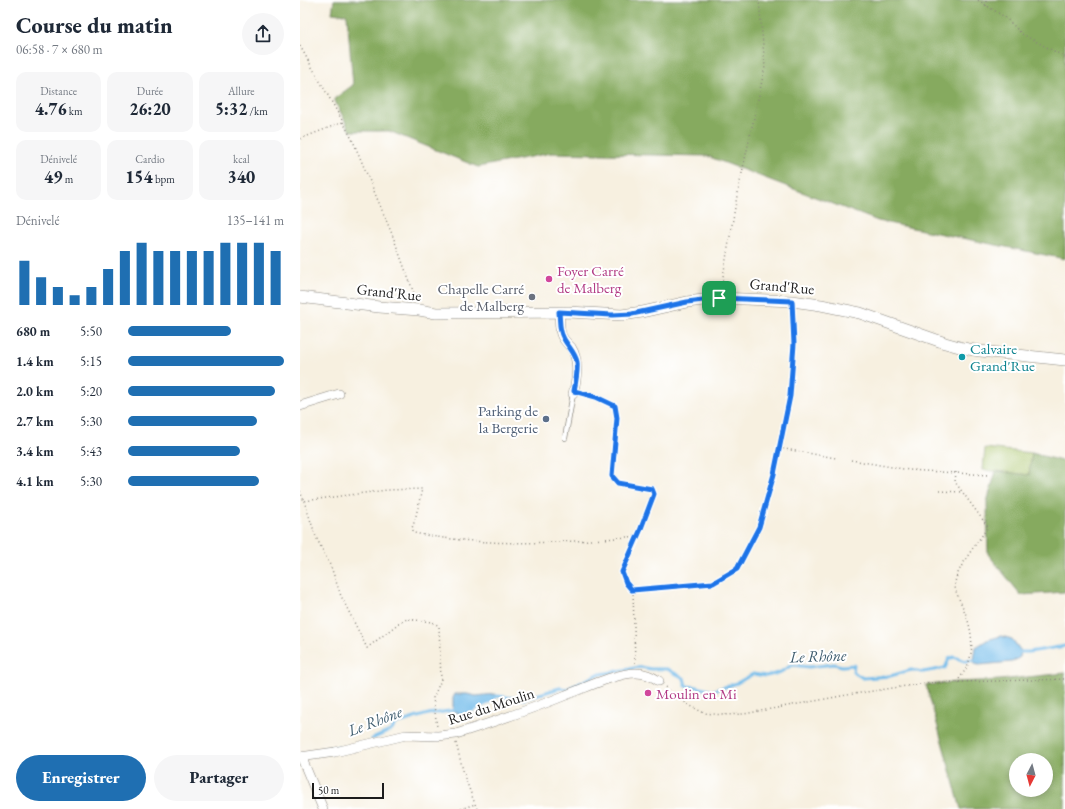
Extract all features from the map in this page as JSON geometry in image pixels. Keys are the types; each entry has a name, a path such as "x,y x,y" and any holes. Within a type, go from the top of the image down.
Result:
{"street":[{"name":"Grand'Rue","path":"300,297 436,313 559,312 612,315 632,314 687,302 719,298 792,301 860,313 963,348 1065,360"},
{"path":"559,312 560,333 571,348 577,361 577,374 574,392"},
{"path":"300,406 339,394"},
{"name":"Rue du Moulin","path":"301,757 335,752 406,735 438,736 456,734 588,686 623,675 636,673 649,675 659,681"},
{"path":"301,757 322,809"}],"lane":[{"path":"565,438 574,392"}],"path":[{"path":"719,298 737,196 765,67 758,0"},
{"path":"978,0 1006,18 1022,34 1065,57"},
{"path":"986,0 986,6"},
{"path":"300,46 353,142 392,234 414,292 418,310"},
{"path":"300,139 343,122"},
{"path":"632,590 713,583 737,569 759,527 774,474 778,448 790,396 794,344 792,301"},
{"path":"574,392 596,397 615,406 617,418 612,476 618,483 652,489 654,494 622,572 626,583 632,590 636,673"},
{"path":"778,448 836,458"},
{"path":"851,460 909,470 988,474"},
{"path":"956,472 955,482 988,527 963,563 956,579 956,590 971,632 972,644 969,664 957,682"},
{"path":"304,501 387,490 422,489 416,520 412,528 414,533 452,540 531,544 638,536"},
{"path":"300,491 316,537 341,596 367,648 399,623 407,619 432,622 439,626 441,680 433,698 437,718 438,736"},
{"path":"939,491 962,492"},
{"path":"659,681 687,704 704,713 723,716 744,714 846,695 926,683 1065,679"},
{"path":"456,734 456,743 464,778 477,809"},
{"path":"461,809 476,804"}],"green space":[{"path":"334,0 1065,0 1065,259 878,221 707,156 551,153 478,167 389,131 350,131 334,99 353,85 347,15 332,13"},
{"path":"985,448 1032,453 1029,475 983,470"},
{"path":"1032,453 1065,462 1065,592 1021,595 988,554 987,502 996,471 1029,475"},
{"path":"1065,673 1065,809 961,809 926,685 1000,680"}],"water":[{"path":"1001,636 1012,639 1021,651 1020,657 1012,662 979,665 975,664 974,660 976,647 987,640"},
{"path":"455,694 476,696 495,694 497,696 486,704 460,716 458,713 453,711 453,698"}],"waterway":[{"name":"Le Rhône","path":"1017,652 1029,652 1065,646"},
{"name":"Le Rhône","path":"471,711 486,704 497,696 523,699 560,688 567,689 596,675 640,667 667,669 684,678 686,686 712,691 737,683 753,674 766,676 779,673 792,665 809,667 834,664 842,666 854,665 853,672 863,678 890,676 911,670 923,672 945,668 949,659 954,657 965,661 976,660"},
{"name":"Le Rhône","path":"437,713 455,710"},
{"name":"Le Rhône","path":"372,739 392,730 395,724 434,713"},
{"name":"Le Rhône","path":"323,749 338,747"}],"place":[{"name":"Foyer Carré de Malberg","path":"549,279"},
{"name":"Chapelle Carré de Malberg","path":"532,297"},
{"name":"Calvaire Grand'Rue","path":"962,357"},
{"name":"Parking de la Bergerie","path":"546,419"},
{"name":"Moulin en Mi","path":"648,693"}],"route":[{"path":"719,298 792,301 794,344 790,396 778,448 774,474 759,527 737,569 713,583 632,590 626,583 622,572 654,494 652,489 618,483 612,476 617,418 615,406 596,397 574,391 577,374 577,361 571,348 560,333 559,312 622,315 687,302 719,298"}]}
